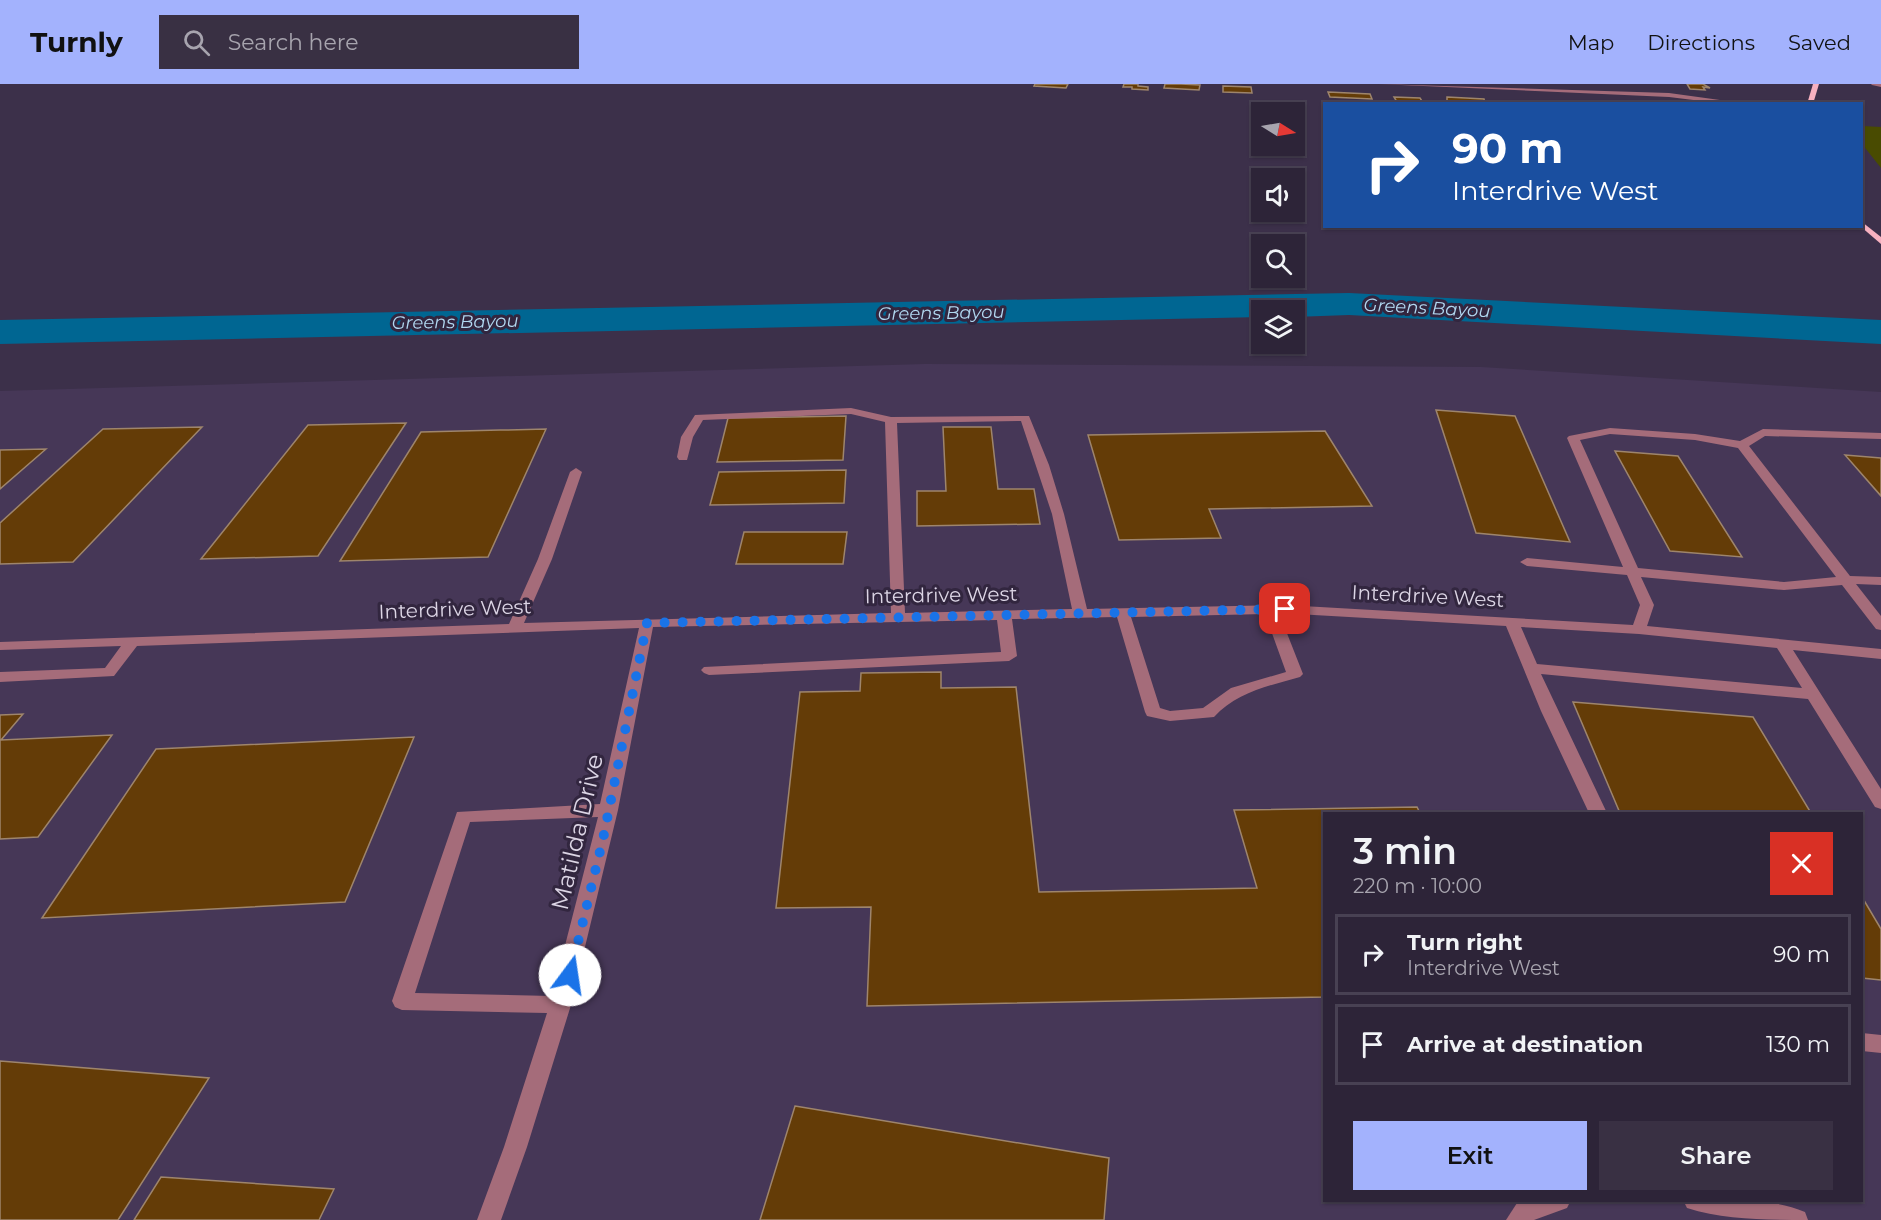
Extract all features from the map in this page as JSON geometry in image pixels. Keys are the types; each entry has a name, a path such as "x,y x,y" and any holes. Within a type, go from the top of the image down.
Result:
{"main road":[{"path":"1811,102 1816,84"},
{"path":"1863,225 1881,243"}],"street":[{"path":"1381,84 1487,86 1669,96 1727,102"},
{"path":"1874,84 1881,85"},
{"path":"683,457 687,437 699,417 851,411 891,420 1025,418 1053,496 1080,612"},
{"path":"891,420 898,617"},
{"path":"1639,630 1647,605 1573,438 1610,431 1695,436 1742,445 1881,626"},
{"path":"1742,445 1763,432 1881,436"},
{"path":"514,628 545,558 576,472"},
{"path":"1527,562 1784,586 1846,580 1881,581"},
{"path":"1122,611 1153,712 1170,716 1208,713 1218,701 1231,693 1295,674 1270,609"},
{"name":"Interdrive West","path":"0,646 647,623 1270,609 1639,630 1881,654"},
{"path":"709,669 1009,656 1004,614"},
{"path":"1511,621 1598,812"},
{"name":"Matilda Drive","path":"489,1220 518,1147 561,1005 609,810 647,623"},
{"path":"0,677 108,673 133,641"},
{"path":"1782,644 1881,803"},
{"path":"1531,668 1812,694"},
{"path":"561,1005 402,1001 463,816 609,810"},
{"path":"1863,1042 1881,1044"},
{"path":"1518,1220 1526,1211 1552,1202"},
{"path":"1705,1202 1797,1220"}],"shaded area":[{"path":"1863,126 1881,127 1881,168 1863,145"},
{"path":"925,364 1481,367 1881,392 1881,1220 0,1220 0,391"}],"building":[{"path":"1035,84 1068,84 1066,88 1034,86"},
{"path":"1124,84 1138,84 1138,86 1148,87 1148,90 1123,87"},
{"path":"1165,84 1200,85 1199,90 1164,88"},
{"path":"1687,84 1703,84 1710,88 1690,89"},
{"path":"1223,86 1251,87 1252,93 1223,92"},
{"path":"1328,92 1370,94 1372,99 1330,97"},
{"path":"1394,97 1420,98 1422,101 1397,102"},
{"path":"1447,97 1484,99 1485,102 1447,102"},
{"path":"1436,410 1515,416 1570,542 1476,533"},
{"path":"846,416 843,460 717,462 728,418"},
{"path":"406,423 318,556 201,559 308,425"},
{"path":"202,427 73,562 0,564 0,523 103,429"},
{"path":"943,427 991,427 998,489 1034,489 1040,524 917,526 917,491 946,491"},
{"path":"546,429 488,557 340,561 421,432"},
{"path":"1325,431 1372,506 1209,509 1221,538 1119,540 1088,435"},
{"path":"46,449 0,489 0,450"},
{"path":"1615,451 1678,456 1742,557 1670,551"},
{"path":"1845,455 1881,458 1881,496"},
{"path":"846,470 844,503 710,505 719,472"},
{"path":"744,532 847,532 843,564 736,564"},
{"path":"941,672 941,688 1016,687 1039,892 1257,888 1234,810 1417,807 1420,812 1323,812 1323,997 867,1006 871,907 776,908 800,692 860,691 861,673"},
{"path":"1573,702 1753,717 1810,812 1620,812"},
{"path":"23,714 1,740 112,735 38,837 0,839 0,715"},
{"path":"414,737 345,902 42,918 156,749"},
{"path":"1863,899 1881,929 1881,980 1863,978"},
{"path":"0,1061 209,1078 118,1220 0,1220"},
{"path":"795,1106 1109,1158 1104,1220 760,1220"},
{"path":"161,1177 334,1189 319,1220 134,1220"}],"waterway":[{"name":"Greens Bayou","path":"0,332 1349,304 1881,332"}],"route":[{"path":"570,975 603,839 647,623 1285,609"}]}
